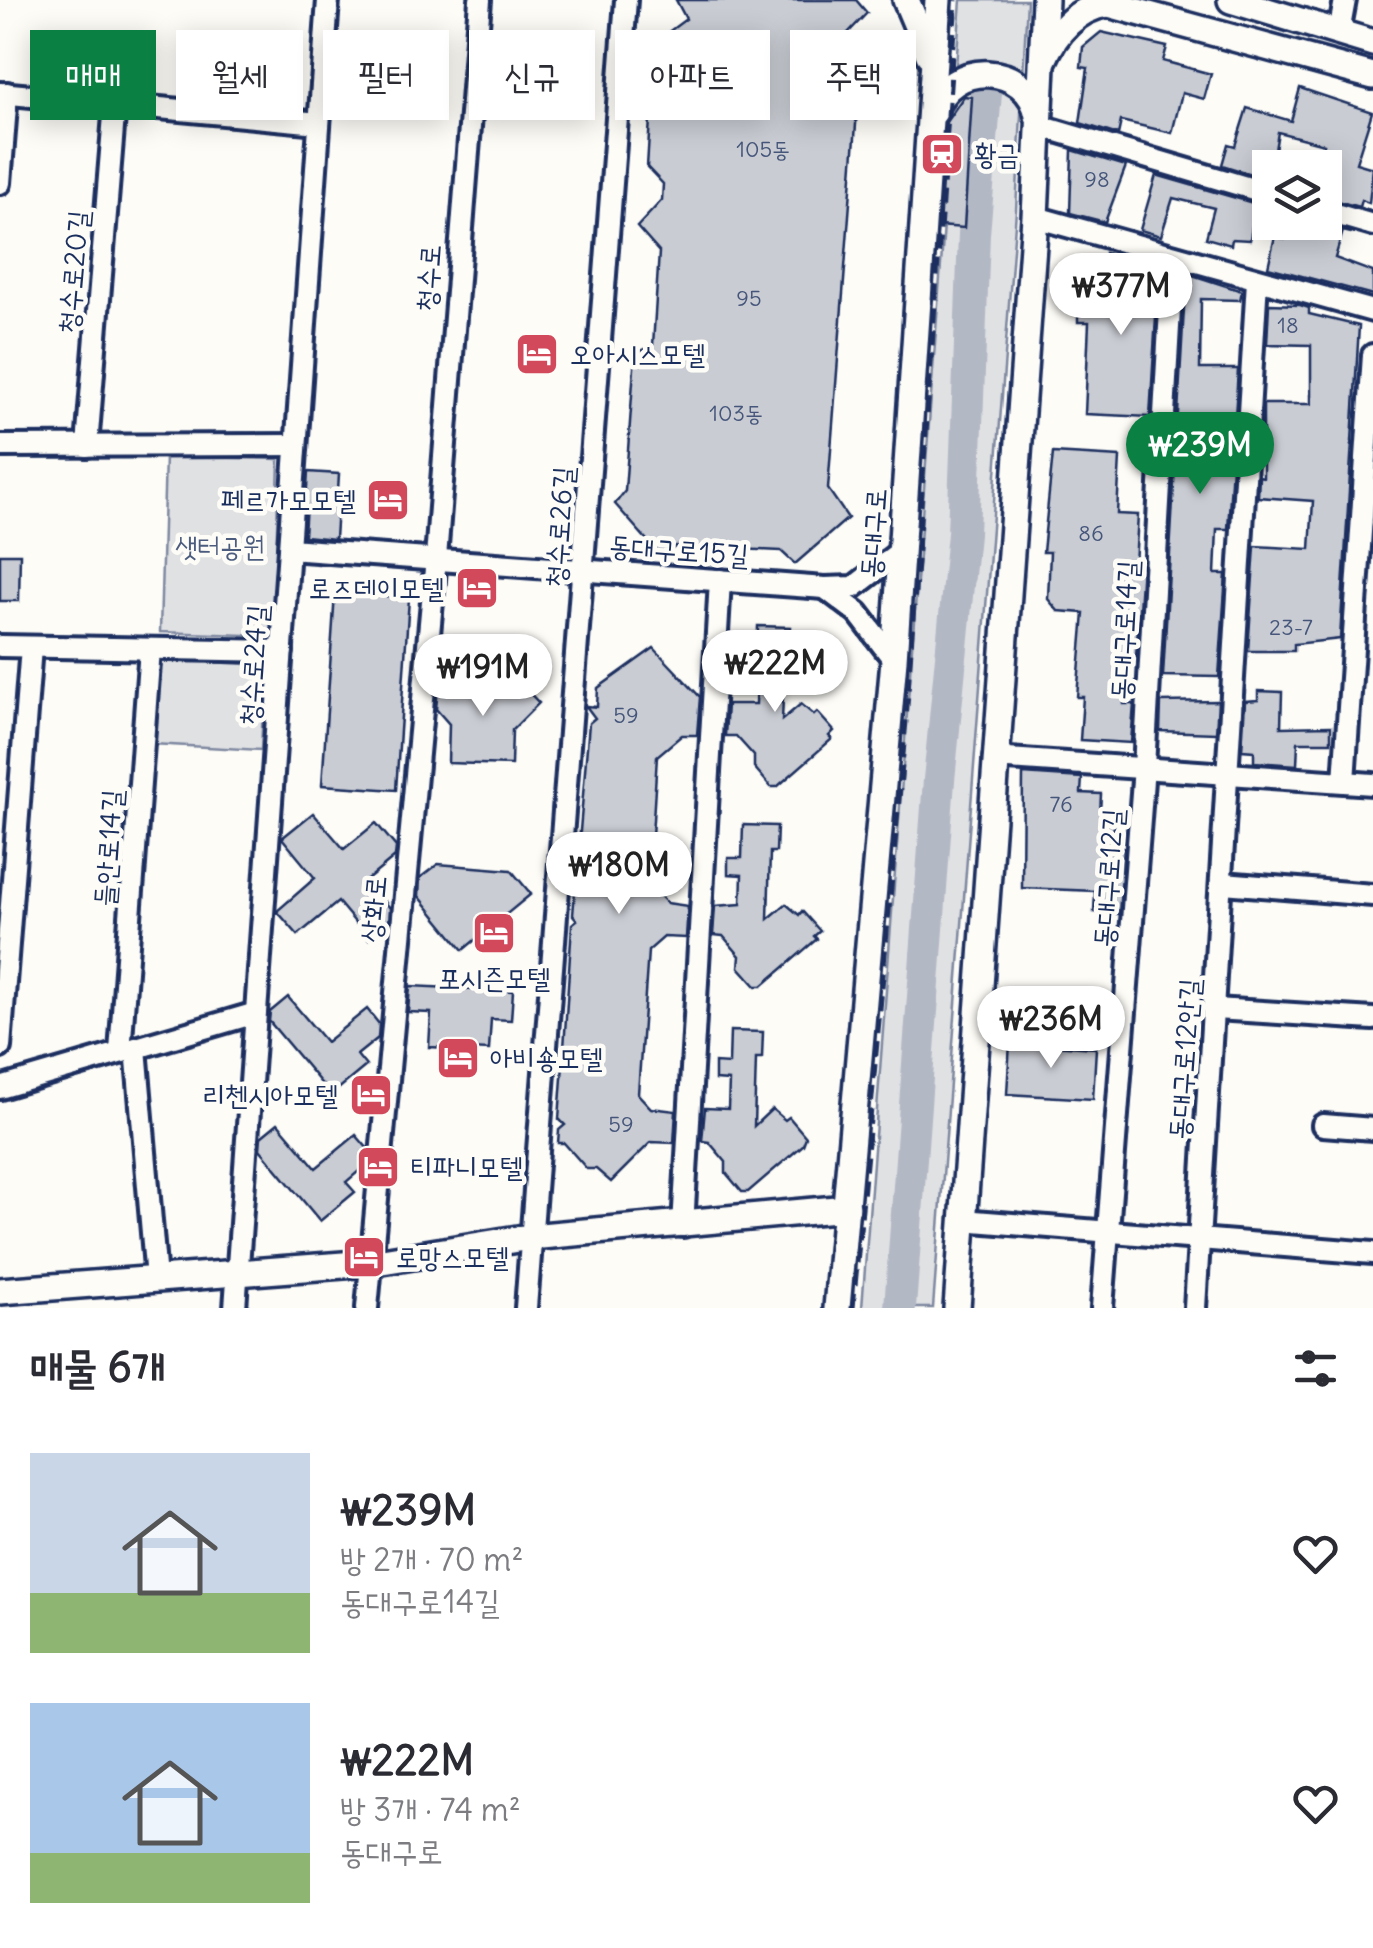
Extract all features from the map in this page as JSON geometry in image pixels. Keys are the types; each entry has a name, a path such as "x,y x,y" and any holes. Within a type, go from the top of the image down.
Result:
{"main road":[{"path":"906,0 926,42 933,80"},
{"name":"동대구로","path":"838,1308 894,660 938,0"},
{"path":"956,1308 1046,0"},
{"path":"1231,0 1373,42"},
{"path":"1042,64 1066,26 1101,2 1373,76"},
{"path":"932,122 946,89 979,72 997,73 1028,92 1040,126"},
{"path":"0,1292 370,1263 530,1238 846,1208"}],"street":[{"name":"청수로24길","path":"235,1308 328,0"},
{"name":"청수로","path":"436,560 480,0"},
{"name":"청수로26길","path":"526,1308 626,0"},
{"path":"1338,33 1345,0"},
{"path":"0,183 3,93 30,96"},
{"path":"156,108 320,123"},
{"name":"청수로20길","path":"87,446 114,120"},
{"path":"1040,126 1252,189"},
{"path":"1342,215 1373,225"},
{"path":"1034,217 1373,311"},
{"name":"동대구로14길","path":"1144,767 1173,256"},
{"path":"1230,772 1258,280"},
{"path":"1344,781 1373,355"},
{"path":"0,446 296,445"},
{"name":"동대구로15길","path":"289,549 826,588"},
{"path":"826,588 854,587 902,550"},
{"name":"상화로","path":"367,1308 436,560"},
{"path":"683,1226 720,580"},
{"path":"826,588 858,613 894,660"},
{"path":"0,646 282,651"},
{"path":"0,1047 31,647"},
{"name":"들안로14길","path":"128,1050 150,648"},
{"path":"994,758 1373,784"},
{"name":"동대구로12길","path":"1102,1308 1144,767"},
{"name":"동대구로12안길","path":"1195,1308 1230,772"},
{"path":"1223,883 1373,894"},
{"path":"1215,1008 1373,1020"},
{"path":"0,1088 256,1013"},
{"path":"128,1050 156,1279"},
{"path":"1323,1125 1373,1128"},
{"path":"962,1220 1373,1252"}],"green space":[{"path":"961,0 1027,0 1016,210 933,1308 862,1308"},
{"name":"샛터공원","path":"165,456 279,459 274,636 160,632"},
{"path":"157,659 265,665 261,750 152,744"}],"building":[{"path":"676,0 856,0 867,13 851,30 790,30 790,120 856,120 828,489 848,518 795,564 781,551 676,546 662,557 615,504 625,491 635,354 653,345 659,252 637,227 662,200 663,184 647,167 650,120 770,120 770,30 671,30 686,19"},
{"path":"1101,32 1167,47 1163,61 1211,74 1204,99 1182,93 1172,133 1121,121 1118,135 1080,123 1088,68 1081,67 1083,47"},
{"path":"1300,88 1372,112 1356,163 1373,168 1369,203 1361,200 1359,207 1342,202 1342,150 1322,150 1324,144 1278,132 1275,150 1252,150 1252,174 1222,165 1228,144 1235,146 1247,108 1291,121"},
{"path":"964,96 972,97 964,228 939,226 946,122"},
{"path":"1072,150 1126,166 1105,222 1070,213"},
{"path":"1156,175 1252,203 1250,240 1232,239 1231,245 1206,238 1214,208 1173,198 1161,236 1140,230"},
{"path":"1274,240 1340,240 1335,258 1373,272 1373,295 1268,267"},
{"path":"1105,253 1159,266 1150,417 1085,414 1089,322 1078,322 1078,292 1103,293"},
{"path":"1186,273 1242,291 1240,300 1201,299 1200,369 1238,369 1228,529 1217,529 1215,574 1226,574 1219,677 1163,676"},
{"path":"1269,304 1300,305 1309,308 1309,314 1359,326 1340,639 1294,644 1294,651 1248,651 1255,546 1310,549 1313,501 1258,497 1259,476 1263,477 1263,404 1311,404 1311,345 1267,344"},
{"path":"1053,453 1120,457 1117,514 1138,515 1135,564 1142,564 1136,657 1126,656 1124,704 1134,704 1131,743 1080,740 1083,697 1077,697 1084,613 1058,611 1048,599 1050,552 1043,552"},
{"path":"308,472 339,474 335,539 304,536"},
{"path":"0,554 20,554 19,601 0,601"},
{"path":"335,593 409,598 396,790 322,785"},
{"path":"758,626 791,627 790,653 785,652 782,720 801,704 814,715 817,712 834,731 829,736 832,739 777,787 771,787 754,767 754,756 736,736 725,736 727,704 756,704 757,675 743,675 743,658 757,659"},
{"path":"654,648 700,697 697,735 682,735 657,756 649,884 667,903 688,906 686,938 664,937 648,951 638,1094 651,1108 676,1111 674,1143 651,1142 611,1182 596,1169 587,1169 564,1143 558,1143 559,1130 565,1125 559,1119 589,723 595,718 586,706 597,707 598,688"},
{"path":"446,681 519,682 539,703 512,730 511,765 448,763 449,724 436,709 438,688"},
{"path":"1258,691 1282,692 1281,727 1331,726 1331,742 1298,742 1297,765 1254,762 1254,751 1242,750 1245,701 1258,700"},
{"path":"1218,701 1216,733 1160,731 1161,702"},
{"path":"1023,774 1082,778 1081,793 1101,794 1100,813 1115,814 1112,847 1124,848 1119,914 1094,912 1095,891 1022,888"},
{"path":"313,813 344,849 376,823 396,847 395,857 367,880 390,908 389,922 369,939 338,902 298,935 277,911 315,878 282,838"},
{"path":"743,825 777,826 776,852 770,852 768,919 786,904 799,915 802,911 820,931 814,936 817,939 762,986 756,986 739,967 740,956 723,936 713,935 715,906 741,904 742,875 728,874 728,858 742,858"},
{"path":"438,864 511,870 531,894 463,950 419,896 420,878"},
{"path":"410,986 513,991 511,1020 491,1019 489,1050 429,1047 431,1013 408,1012"},
{"path":"288,997 326,1042 367,1009 379,1024 378,1038 357,1055 366,1066 331,1095 269,1021 270,1012"},
{"path":"730,1031 763,1032 762,1058 756,1058 754,1126 772,1109 785,1120 789,1117 806,1137 803,1145 748,1192 742,1192 726,1173 726,1162 709,1142 702,1141 705,1108 728,1109 729,1081 715,1080 715,1063 729,1064"},
{"path":"1010,1042 1096,1048 1093,1099 1007,1094"},
{"path":"278,1123 316,1168 356,1135 368,1149 366,1165 346,1182 355,1192 320,1221 260,1149 261,1137"}],"waterway":[{"path":"900,1308 939,780 963,534 974,234 986,93"}],"railway":[{"path":"853,1308 906,721 956,0"}],"place":[{"name":"황금","path":"942,154"},
{"name":"오아시스모텔","path":"537,354"},
{"name":"페르가모모텔","path":"388,500"},
{"name":"로즈데이모텔","path":"477,588"},
{"name":"포시즌모텔","path":"494,933"},
{"name":"아비숑모텔","path":"458,1058"},
{"name":"리첸시아모텔","path":"371,1095"},
{"name":"티파니모텔","path":"378,1167"},
{"name":"로망스모텔","path":"364,1257"}]}
